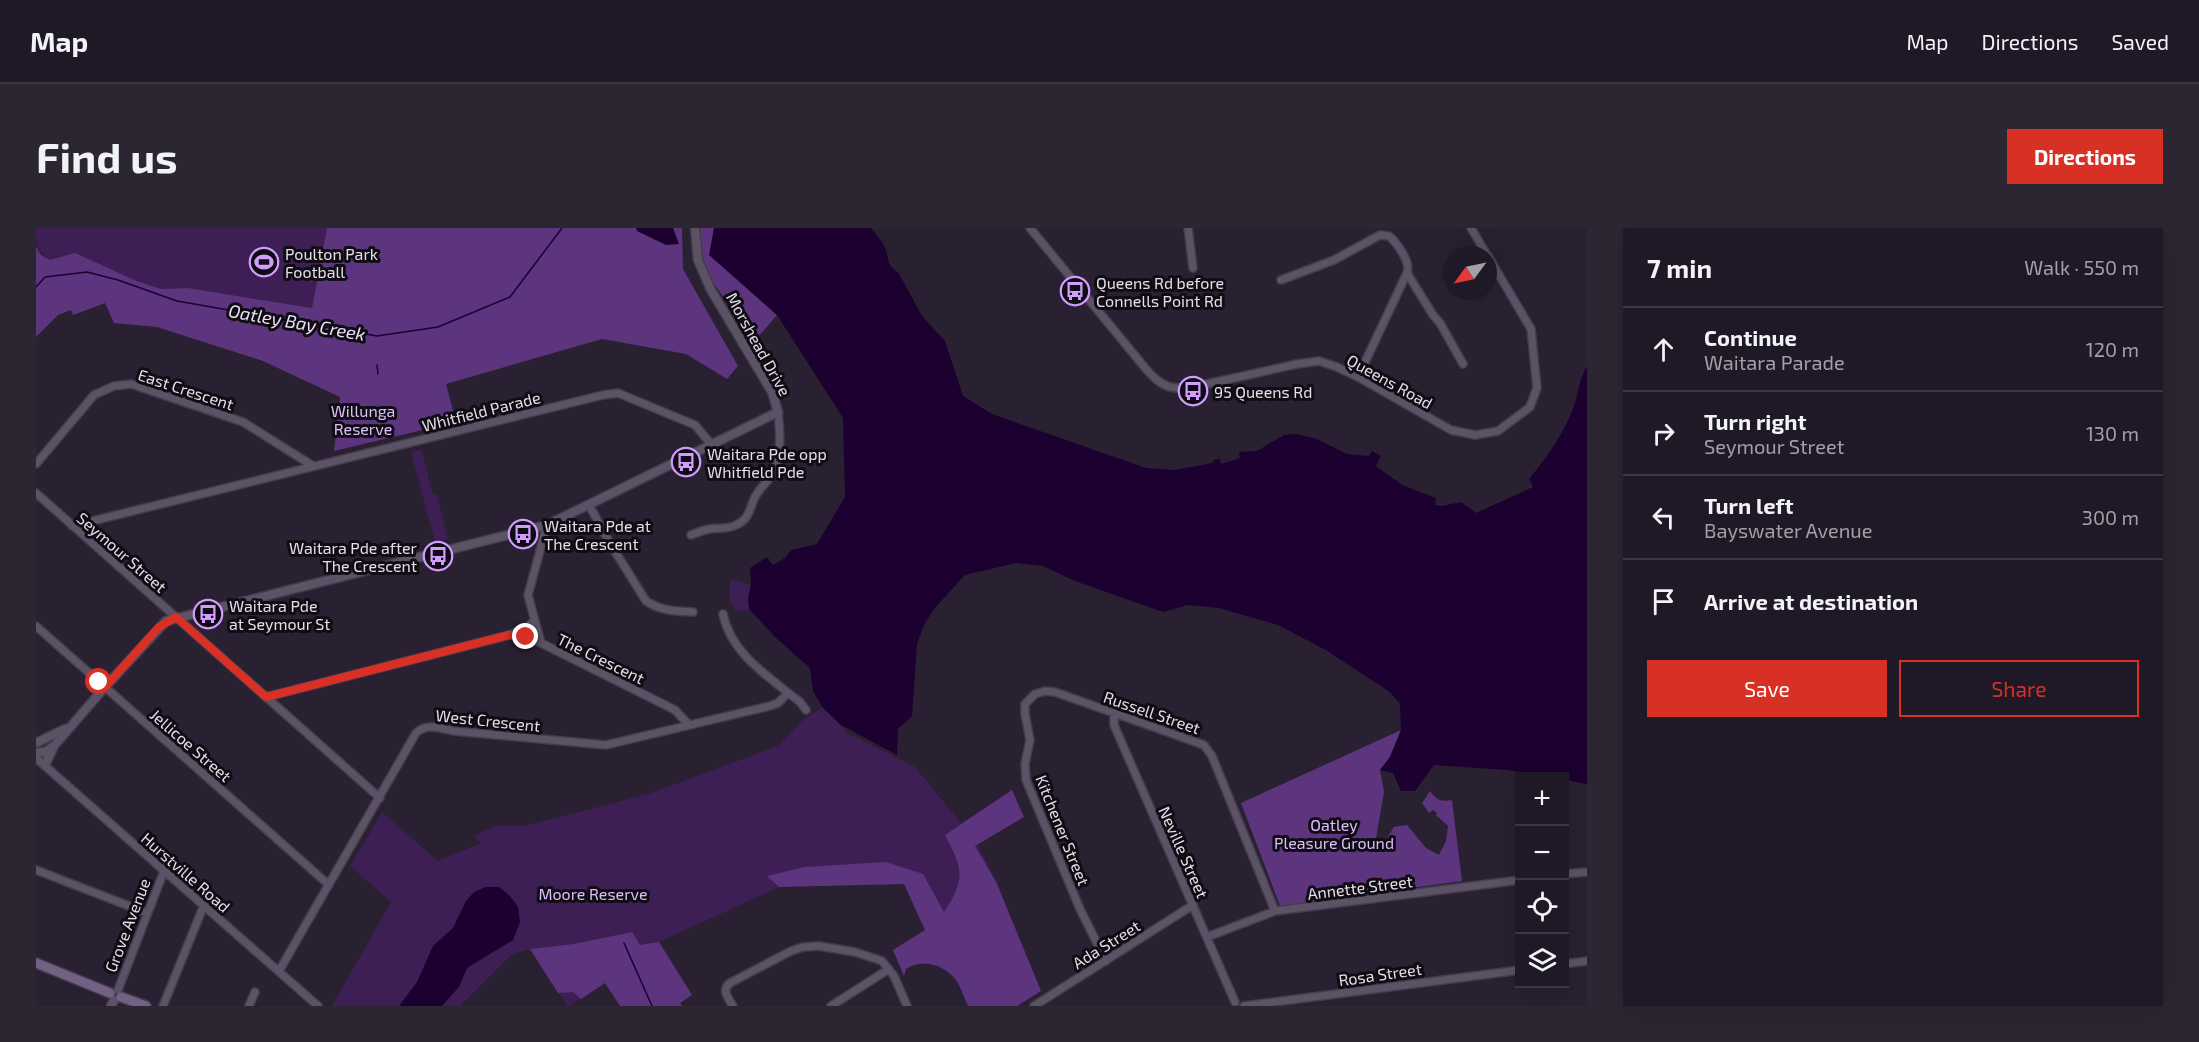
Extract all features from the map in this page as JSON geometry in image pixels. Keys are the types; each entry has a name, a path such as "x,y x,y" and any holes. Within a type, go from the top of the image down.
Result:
{"main road":[{"path":"36,963 115,997 146,1006"}],"street":[{"name":"Morshead Drive","path":"691,535 708,529 728,529 738,525 748,516 761,487 773,474 779,430 778,412 771,392 711,290 698,260 695,228"},
{"name":"Queens Road","path":"1030,228 1155,380 1166,387 1189,388 1319,361 1358,377 1451,430 1467,435 1483,435 1497,431 1530,408 1538,383 1533,333 1497,271"},
{"path":"1188,228 1193,268"},
{"name":"Queens Road","path":"1471,228 1482,246"},
{"path":"1281,280 1334,260 1385,235 1391,237 1409,268 1358,377"},
{"path":"1407,273 1440,323 1463,364"},
{"name":"East Crescent","path":"36,464 94,395 114,386 131,384 243,422 313,466"},
{"name":"Whitfield Parade","path":"72,526 618,393 694,425 711,444"},
{"path":"45,765 53,747 105,687 159,627 176,617 547,525 778,412"},
{"name":"Seymour Street","path":"36,493 380,798"},
{"path":"589,504 611,545 646,601 665,610 693,612"},
{"name":"The Crescent","path":"547,525 528,591 528,599 541,643 675,710 689,725"},
{"path":"723,614 726,629 750,661 806,710"},
{"path":"266,697 509,635 526,628 534,620"},
{"name":"Jellicoe Street","path":"36,626 329,885"},
{"path":"509,635 526,637 541,643"},
{"name":"Russell Street","path":"1025,704 1035,694 1050,691 1200,742 1207,748 1275,911"},
{"name":"West Crescent","path":"279,971 416,733 424,727 606,745 770,706 778,703 788,693"},
{"name":"Kitchener Street","path":"1025,704 1030,740 1025,764 1029,788 1085,920 1106,961"},
{"name":"Neville Street","path":"1114,712 1114,725 1234,1004"},
{"path":"36,743 69,728"},
{"path":"36,753 45,752 53,747"},
{"name":"Hurstville Road","path":"36,758 318,1006"},
{"path":"36,870 147,913"},
{"name":"Grove Avenue","path":"115,997 164,871"},
{"path":"1569,874 1587,872"},
{"name":"Annette Street","path":"1207,938 1275,911 1515,881"},
{"path":"163,1006 204,905"},
{"name":"Ada Street","path":"1034,1006 1193,905"},
{"path":"733,1006 725,993 728,985 786,954 803,947 819,946 880,959 889,969 907,1006"},
{"path":"1569,963 1587,961"},
{"path":"831,1006 889,969"},
{"name":"Rosa Street","path":"1244,1006 1515,971"},
{"path":"249,1006 255,992"},
{"path":"1234,1004 1240,1002 1244,1006"}],"green space":[{"path":"36,228 327,228 312,308 188,288 161,289 61,257 50,260 38,247"},
{"name":"Willunga Reserve","path":"327,228 682,228 683,269 738,366 727,379 686,354 602,339 446,384 456,422 334,451 340,397 263,361 157,327 114,323 105,303 73,315 71,310 58,315 36,337 36,246 41,255 50,260 75,253 134,280 161,289 188,288 312,308"},
{"path":"701,228 714,228 710,255 777,315 753,343 704,264 700,241"},
{"path":"421,449 433,495 437,495 448,539 435,542 411,452"},
{"path":"730,579 751,585 748,599 749,609 737,612 730,601"},
{"name":"Moore Reserve","path":"823,707 849,734 915,767 961,823 1011,791 1022,817 977,844 997,882 1041,991 1017,1006 968,1006 956,980 939,967 919,964 906,969 904,976 893,950 925,930 904,883 779,887 659,942 692,995 628,968 567,1006 530,949 512,954 460,1006 332,1006 391,902 350,866 382,812 438,861 481,843 474,836 494,826 525,826 651,793 778,746 803,720"},
{"name":"Oatley Pleasure Ground","path":"1401,730 1390,757 1380,770 1384,792 1375,844 1384,843 1394,827 1407,825 1426,848 1439,855 1446,841 1448,826 1433,810 1429,813 1422,803 1430,791 1439,800 1452,800 1462,881 1280,906 1241,803"},
{"path":"1012,790 1024,817 975,846 996,882 1041,991 1017,1006 968,1006 951,974 933,964 912,966 906,969 904,976 893,950 925,930 904,884 779,887 767,876 805,867 886,862 923,874 944,912 956,891 960,874 956,857 945,835"},
{"path":"632,932 640,945 659,942 692,995 680,1003 682,1006 620,1006 605,983 581,999 573,992 558,993 530,949 574,944"}],"shaded area":[{"path":"636,228 673,228 679,244 666,245 637,231"},
{"path":"714,228 871,228 883,243 890,265 898,272 922,316 945,341 963,396 992,414 1146,468 1175,470 1213,463 1213,460 1220,459 1221,464 1240,458 1239,452 1257,451 1284,435 1297,434 1317,439 1347,454 1369,456 1372,451 1381,456 1376,466 1402,485 1436,498 1435,505 1461,502 1476,513 1533,487 1529,479 1560,436 1574,406 1580,381 1587,366 1587,784 1569,781 1569,772 1520,772 1434,765 1415,791 1401,791 1393,773 1380,770 1390,757 1401,730 1400,704 1390,692 1324,649 1278,625 1219,608 1188,605 1163,612 1075,581 1043,566 1016,563 965,575 934,609 924,625 917,644 912,716 898,729 897,755 841,725 823,708 813,691 810,668 776,638 749,609 748,599 751,585 750,568 767,557 773,565 785,558 791,550 817,544 845,497 843,418 777,315 709,255"},
{"path":"486,887 499,887 518,907 520,922 513,940 467,968 459,987 442,1006 399,1006 417,982 433,946 453,928 466,901 474,892"}],"waterway":[{"name":"Oatley Bay Creek","path":"36,287 45,277 87,272 118,280 177,301 377,336 438,327 510,297 562,228"},
{"path":"377,365 378,374"},
{"path":"624,943 652,1006"}],"place":[{"name":"Poulton Park Football","path":"264,262"},
{"name":"Queens Rd before Connells Point Rd","path":"1075,291"},
{"name":"95 Queens Rd","path":"1193,391"},
{"name":"Waitara Pde opp Whitfield Pde","path":"686,462"},
{"name":"Waitara Pde at The Crescent","path":"523,534"},
{"name":"Waitara Pde after The Crescent","path":"438,556"},
{"name":"Waitara Pde at Seymour St","path":"208,614"}],"route":[{"path":"99,682 105,687 159,627 176,617 266,697 435,652 509,635 526,637"}]}
